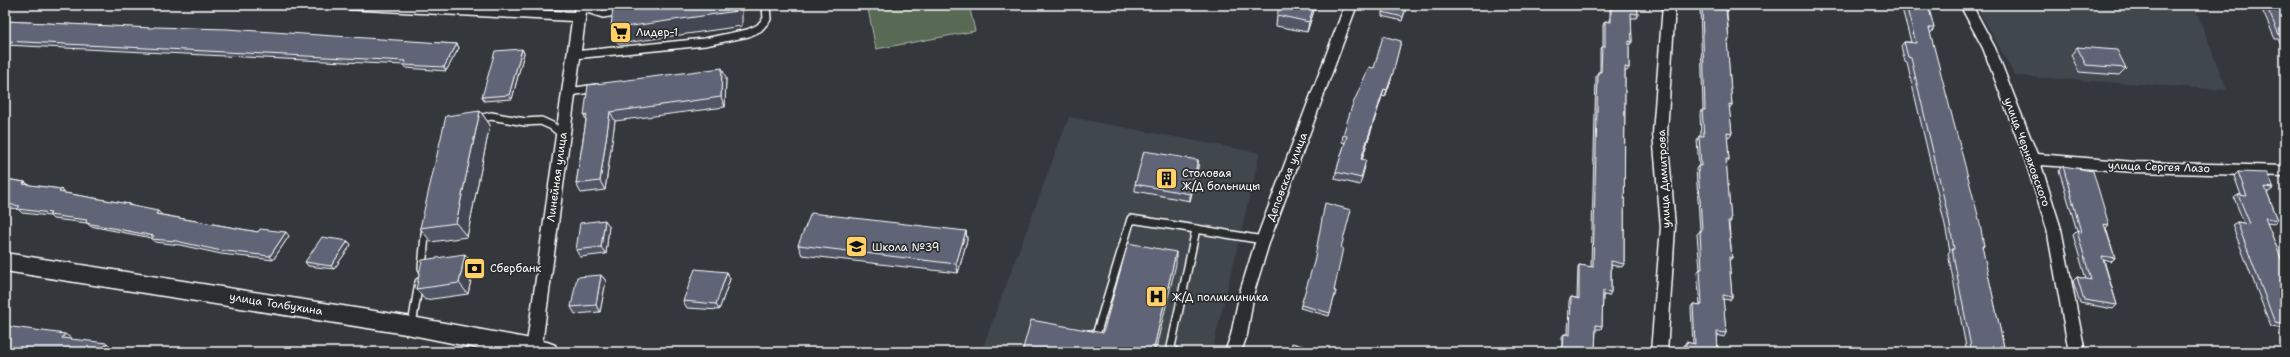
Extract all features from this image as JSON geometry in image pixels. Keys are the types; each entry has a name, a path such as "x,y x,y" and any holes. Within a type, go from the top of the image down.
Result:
{"street":[{"path":"346,5 580,10"},
{"name":"Деповская улица","path":"1233,352 1239,335 1247,292 1263,240 1351,5"},
{"name":"улица Димитрова","path":"1659,352 1668,226 1660,133 1669,5"},
{"name":"улица Черняховского","path":"1966,5 1989,48 2032,159 2054,230 2076,352"},
{"name":"Линейная улица","path":"540,351 564,135 580,10"},
{"name":"улица Сергея Лазо","path":"2032,159 2135,167 2285,171"},
{"name":"улица Толбухина","path":"5,262 412,326 498,348 540,351"}],"lane":[{"path":"574,55 705,42 748,33 759,28 767,19 766,5"},
{"path":"580,10 603,14 626,10"},
{"path":"570,92 601,87"},
{"path":"470,121 491,116 525,122 542,121 564,135"},
{"path":"412,326 423,267 423,245 427,218"},
{"path":"1082,332 1096,335 1131,219 1263,240"},
{"path":"1175,352 1171,347 1196,229"}],"shaded area":[{"path":"453,5 558,5 558,9"},
{"path":"1976,5 2194,5 2227,90 2015,76"},
{"path":"1069,117 1260,153 1212,352 981,352"}],"green space":[{"path":"892,5 969,5 975,31 876,49 868,9"}],"building":[{"path":"613,5 737,5 737,11 611,29"},
{"path":"1280,5 1314,5 1309,22 1277,15"},
{"path":"1385,5 1407,5 1403,17 1382,12"},
{"path":"1611,5 1637,5 1638,14 1631,13 1632,42 1629,41 1629,68 1625,67 1624,264 1611,261 1611,292 1603,291 1602,326 1596,325 1595,352 1563,352 1564,334 1570,335 1571,297 1579,299 1579,265 1593,267 1598,72 1601,72 1602,47 1605,47 1605,21 1611,22"},
{"path":"1702,5 1728,5 1728,10 1726,10 1732,105 1729,104 1732,133 1727,132 1729,160 1726,159 1731,221 1728,221 1732,258 1729,257 1732,297 1723,295 1726,333 1717,332 1718,352 1686,352 1686,342 1695,344 1693,304 1702,305 1700,231 1702,231 1698,166 1701,166 1699,136 1704,136 1702,110 1705,110"},
{"path":"1906,5 1928,5 1934,28 1929,28 1979,219 1984,246 1982,246 2004,347 2000,346 2001,352 1972,352 1952,249 1954,249 1949,220 1911,58 1908,57 1904,42 1916,43"},
{"path":"2266,5 2285,5 2285,41 2282,35 2279,35"},
{"path":"5,21 153,28 227,29 457,44 444,67 404,65 406,61 5,41"},
{"path":"1383,36 1401,41 1393,73 1387,90 1384,89 1361,159 1366,160 1361,178 1336,172 1347,136 1343,135 1352,106 1369,67 1374,68"},
{"path":"2077,47 2117,50 2126,68 2086,65"},
{"path":"522,49 509,95 482,97 495,51"},
{"path":"722,68 721,97 610,112 600,181 576,184 587,114 584,115 588,85"},
{"path":"480,111 456,223 420,228 446,116"},
{"name":"Столовая Ж/Д больницы","path":"1144,151 1198,160 1190,194 1135,184"},
{"path":"2063,166 2093,171 2109,225 2104,224 2115,258 2102,256 2117,305 2084,300 2077,277 2091,280 2077,231 2081,232"},
{"path":"2238,172 2267,173 2274,188 2265,187 2278,220 2265,218 2285,268 2285,325 2275,323 2237,222 2250,224 2238,195 2247,196"},
{"path":"5,179 25,182 23,184 61,189 59,192 129,204 128,205 158,211 156,214 258,232 260,229 286,232 270,256 217,250 176,241 151,239 154,236 86,223 87,220 49,215 51,213 17,209 20,206 5,204"},
{"path":"1325,203 1351,210 1341,248 1343,248 1334,291 1336,291 1330,313 1301,305 1314,262"},
{"path":"811,213 966,231 956,264 798,245"},
{"path":"605,220 601,247 576,250 580,223"},
{"path":"322,237 348,241 331,266 305,262"},
{"path":"1128,243 1176,252 1153,352 1022,352 1031,320 1103,333"},
{"path":"465,254 459,283 416,289 422,260"},
{"path":"695,269 727,272 716,304 683,301"},
{"path":"601,275 596,305 571,307 577,277"},
{"path":"5,326 65,334 62,338 107,343 101,352 5,352"},
{"path":"1292,343 1321,351 1321,352 1290,352"}],"place":[{"name":"Лидер-1","path":"621,32"},
{"name":"Столовая Ж/Д больницы","path":"1167,179"},
{"name":"Школа №39","path":"856,247"},
{"name":"Сбербанк","path":"475,268"},
{"name":"Ж/Д поликлиника","path":"1156,297"}]}
